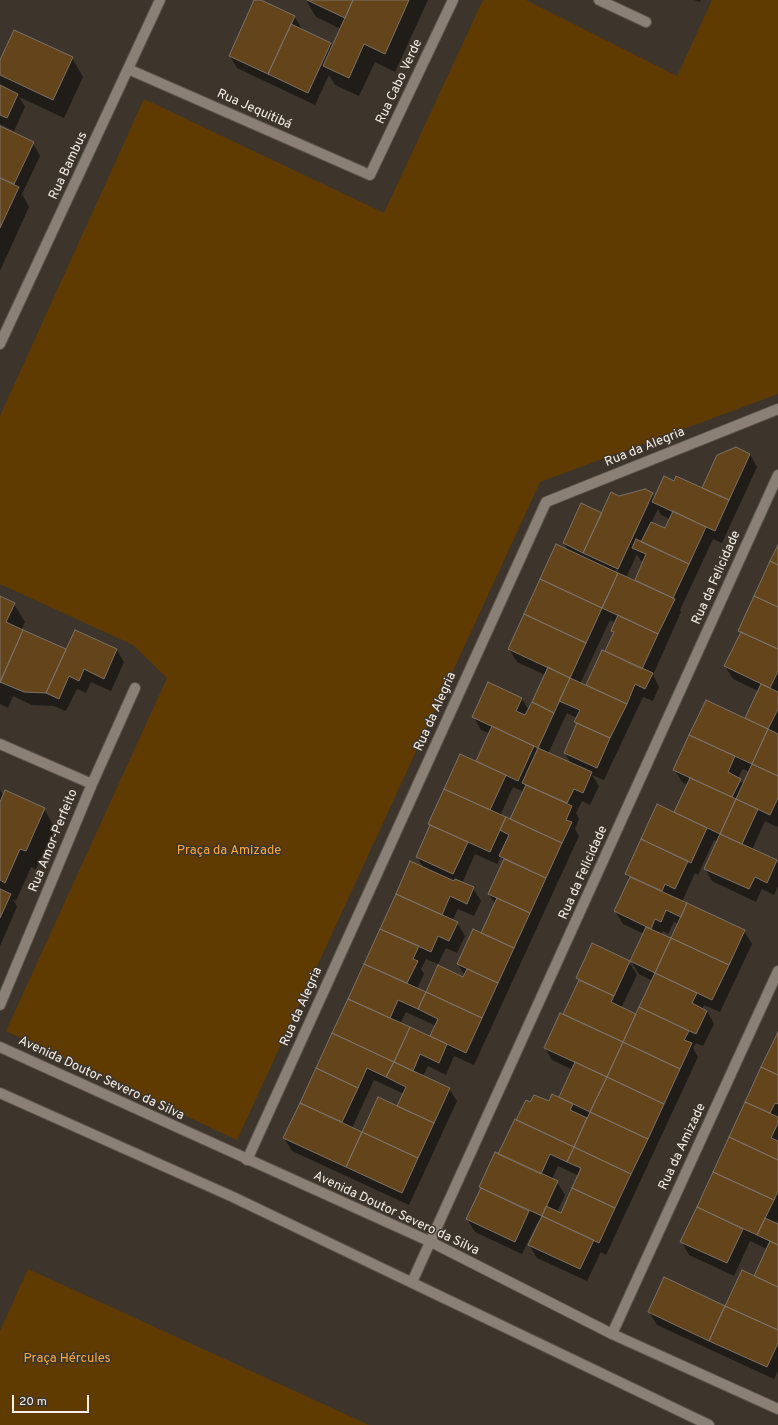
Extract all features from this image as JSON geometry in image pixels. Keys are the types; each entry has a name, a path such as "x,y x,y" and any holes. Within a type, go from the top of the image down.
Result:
{"street":[{"name":"Rua Bambus","path":"0,344 160,0"},
{"name":"Rua Cabo Verde","path":"370,175 453,0"},
{"path":"599,0 646,22"},
{"name":"Rua Jequitibá","path":"128,70 370,175"},
{"name":"Rua da Alegria","path":"247,1160 546,502 778,409"},
{"name":"Rua da Felicidade","path":"412,1282 778,475"},
{"name":"Rua Amor-Perfeito","path":"0,1005 92,784 135,688"},
{"path":"0,744 92,784"},
{"name":"Rua da Amizade","path":"612,1334 778,971"},
{"name":"Avenida Doutor Severo da Silva","path":"0,1047 431,1242 612,1334 778,1409"},
{"path":"0,1093 233,1197 710,1425"}],"green space":[{"name":"Praça da Amizade","path":"483,0 526,0 677,76 712,0 778,0 778,394 540,482 237,1140 6,1031 167,678 133,645 0,584 0,416 144,99 384,213"},
{"name":"Praça Hércules","path":"28,1269 369,1425 0,1425 0,1331"}],"building":[{"path":"254,0 261,0 295,16 268,74 229,56"},
{"path":"307,0 353,0 345,18"},
{"path":"353,0 409,0 385,54 364,44 349,78 323,66"},
{"path":"291,24 331,43 308,93 268,74"},
{"path":"14,30 73,57 53,100 0,75 0,60"},
{"path":"0,85 18,94 7,118 0,115"},
{"path":"0,126 34,142 14,184 0,178"},
{"path":"0,178 19,187 0,228"},
{"path":"736,447 750,454 729,500 702,488 717,455"},
{"path":"664,476 674,481 676,476 729,500 715,531 652,502"},
{"path":"645,489 653,493 618,569 583,553 611,492 619,496"},
{"path":"581,503 602,513 583,553 563,543"},
{"path":"673,511 706,527 689,564 641,542 651,522 665,528"},
{"path":"636,539 689,564 673,598 635,580 646,554 632,548"},
{"path":"556,544 618,573 602,608 540,579"},
{"path":"778,545 778,565 770,561"},
{"path":"770,561 778,565 778,607 754,596"},
{"path":"618,573 675,599 658,634 602,608"},
{"path":"540,579 602,608 586,643 524,614"},
{"path":"0,596 15,603 6,622 23,630 0,683"},
{"path":"754,596 778,607 778,649 738,631"},
{"path":"524,614 586,643 570,678 508,649"},
{"path":"618,615 658,634 642,669 605,651 614,632 611,631"},
{"path":"23,630 66,649 46,693 24,692 0,682"},
{"path":"75,630 117,649 104,679 84,669 79,681 69,676 59,699 46,693"},
{"path":"741,632 778,649 778,671 770,688 724,666"},
{"path":"602,650 653,673 645,689 635,684 627,704 586,685"},
{"path":"548,667 570,678 554,713 532,702"},
{"path":"570,678 627,704 610,738 574,722 580,710 559,701"},
{"path":"488,682 522,698 516,711 525,715 532,702 554,713 538,748 472,717"},
{"path":"761,684 778,692 778,709 768,729 745,718"},
{"path":"706,700 768,729 752,764 689,735"},
{"path":"577,723 610,738 597,768 564,753"},
{"path":"492,726 534,746 518,781 476,761"},
{"path":"768,729 778,734 778,776 752,764"},
{"path":"689,735 735,756 728,772 741,779 732,797 673,770"},
{"path":"538,748 592,772 583,793 574,789 567,803 522,783"},
{"path":"460,754 506,775 490,810 444,789"},
{"path":"752,764 778,776 778,798 770,815 736,799"},
{"path":"690,778 736,799 720,834 674,812"},
{"path":"526,785 572,806 566,820 572,822 562,843 510,819"},
{"path":"444,789 506,817 490,852 428,824"},
{"path":"5,790 45,808 26,851 20,849 5,883 0,880 0,802"},
{"path":"736,799 758,809 742,844 720,834"},
{"path":"657,804 707,828 691,863 641,839"},
{"path":"506,817 562,843 546,878 499,856 509,835 500,830"},
{"path":"430,825 468,842 453,874 416,857"},
{"path":"720,834 777,860 767,883 755,877 749,889 704,869"},
{"path":"641,839 688,861 675,889 665,884 662,891 625,874"},
{"path":"504,859 546,878 530,913 488,894"},
{"path":"410,861 454,881 455,879 474,887 467,904 450,896 442,915 396,894"},
{"path":"630,877 687,903 681,917 666,910 661,922 655,919 651,929 614,911"},
{"path":"0,889 11,894 0,918"},
{"path":"396,894 458,922 449,941 438,936 431,952 380,929"},
{"path":"497,898 530,913 514,948 481,933"},
{"path":"687,903 745,930 729,965 671,938"},
{"path":"646,927 671,938 655,973 630,961"},
{"path":"380,929 419,946 413,959 418,961 407,983 364,964"},
{"path":"473,929 514,948 498,983 457,964"},
{"path":"671,938 729,965 712,1000 655,973"},
{"path":"592,943 630,961 614,996 576,978"},
{"path":"364,964 426,992 418,1009 398,1000 390,1018 348,999"},
{"path":"438,965 463,977 467,969 498,983 482,1018 426,992"},
{"path":"655,973 697,993 692,1003 707,1011 696,1034 639,1007"},
{"path":"579,980 614,996 611,1002 636,1014 623,1042 563,1014"},
{"path":"426,992 482,1018 466,1053 430,1036 438,1019 418,1009"},
{"path":"348,999 410,1027 394,1062 332,1033"},
{"path":"639,1007 689,1031 684,1040 692,1043 680,1069 623,1042"},
{"path":"560,1013 623,1042 607,1077 544,1048"},
{"path":"410,1027 447,1044 439,1063 420,1054 413,1071 394,1062"},
{"path":"778,1032 778,1075 761,1067"},
{"path":"332,1033 394,1062 386,1077 367,1068 358,1088 316,1068"},
{"path":"623,1042 680,1069 664,1104 607,1077"},
{"path":"394,1062 450,1088 434,1123 397,1106 406,1087 386,1077"},
{"path":"575,1062 607,1077 590,1112 559,1097"},
{"path":"761,1067 778,1075 778,1104 775,1103 770,1113 745,1102"},
{"path":"316,1068 358,1088 342,1122 300,1103"},
{"path":"607,1077 664,1104 648,1139 590,1112"},
{"path":"552,1094 573,1104 570,1110 587,1118 574,1147 516,1120 526,1100 530,1102 534,1095 549,1101"},
{"path":"378,1097 434,1123 418,1158 362,1132"},
{"path":"745,1102 778,1117 778,1123 771,1138 778,1141 778,1160 729,1137"},
{"path":"300,1103 362,1132 346,1167 283,1138"},
{"path":"590,1112 648,1139 631,1174 574,1147"},
{"path":"515,1119 574,1147 567,1162 550,1154 541,1174 498,1154"},
{"path":"362,1132 418,1158 402,1193 346,1167"},
{"path":"729,1137 778,1160 778,1191 774,1200 713,1172"},
{"path":"574,1147 631,1174 615,1208 572,1188 581,1168 567,1162"},
{"path":"495,1152 558,1181 542,1216 479,1187"},
{"path":"713,1172 774,1200 757,1235 697,1207"},
{"path":"481,1188 529,1211 515,1242 466,1219"},
{"path":"572,1188 615,1208 599,1243 542,1216 546,1206 561,1213"},
{"path":"697,1207 743,1229 727,1263 680,1242"},
{"path":"542,1216 594,1240 580,1269 528,1245"},
{"path":"765,1218 778,1224 778,1245 757,1235"},
{"path":"770,1241 778,1245 778,1287 754,1276"},
{"path":"742,1270 778,1287 778,1330 725,1306"},
{"path":"664,1277 725,1306 709,1341 648,1312"},
{"path":"725,1306 778,1330 778,1343 767,1367 709,1341"}]}
